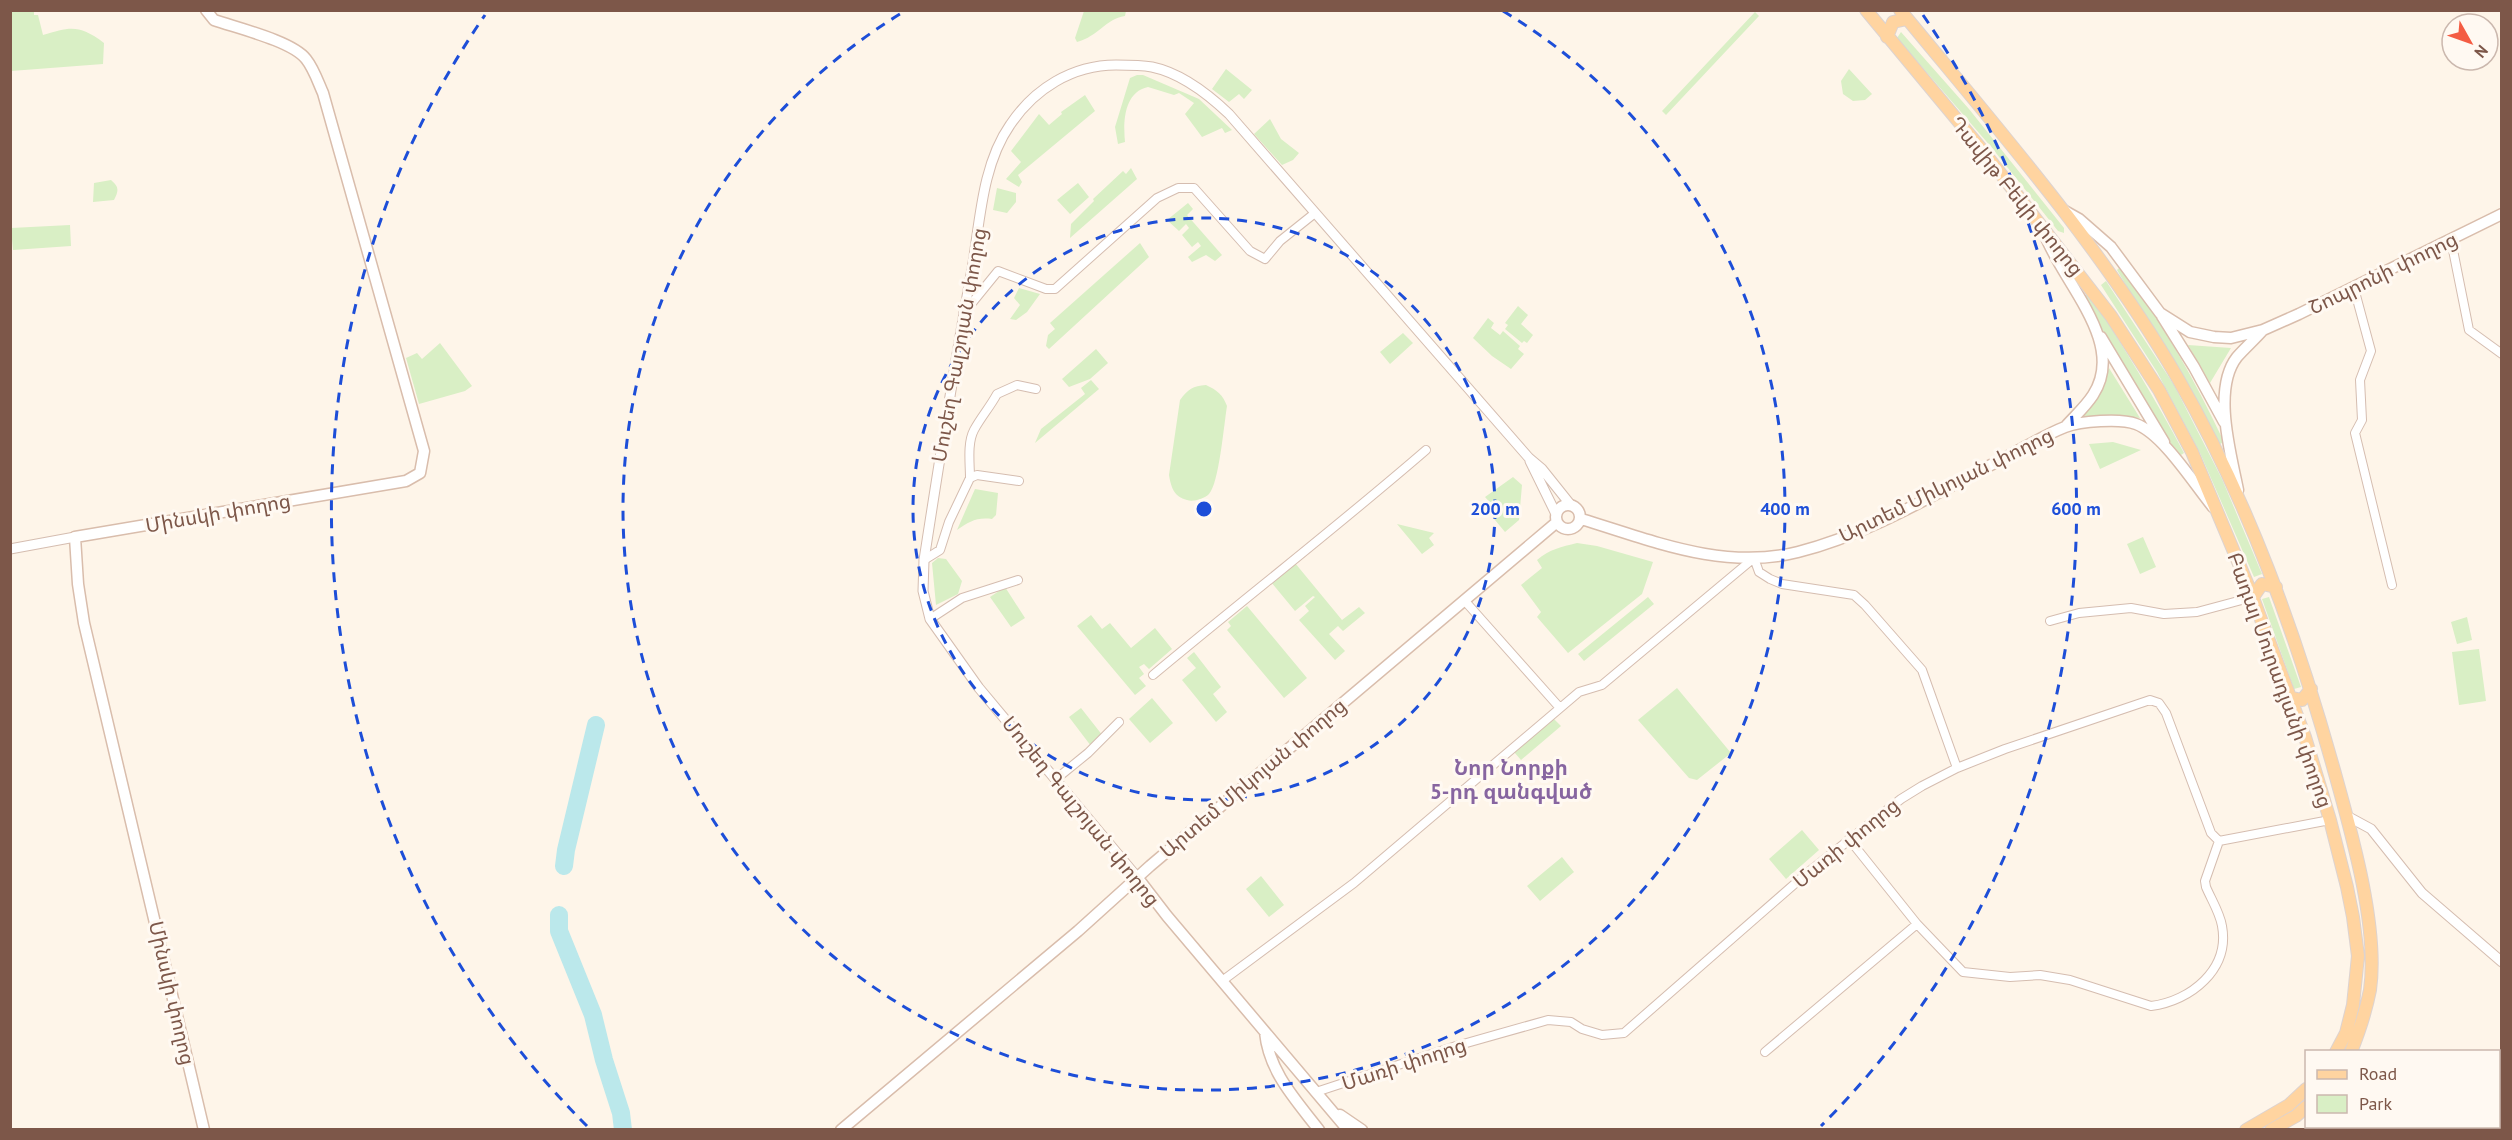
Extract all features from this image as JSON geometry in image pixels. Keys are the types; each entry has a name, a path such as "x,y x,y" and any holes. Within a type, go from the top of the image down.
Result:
{"main road":[{"name":"Մինսկի փողոց","path":"204,1130 84,623 78,584 75,537 406,481 418,475 421,470 424,451 323,93 314,72 306,59 294,48 214,20 206,10"},
{"name":"Դավիթ Բեկի փողոց","path":"1866,10 2058,245 2111,316 2159,390"},
{"name":"Դավիթ Բեկի փողոց","path":"1904,15 2078,230 2128,300 2177,378"},
{"path":"1887,37 1893,21 1904,15"},
{"path":"2060,209 2079,219 2111,247 2160,313 2194,367 2226,425"},
{"name":"Շոպրոնի փողոց","path":"2263,330 2354,288 2502,214"},
{"name":"Արտեմ Միկոյան փողոց","path":"2041,224 2051,250 2098,331 2104,367 2094,394 2066,426"},
{"path":"2058,245 2066,248 2073,246 2078,230"},
{"path":"2160,313 2190,332 2214,337 2231,338 2263,330"},
{"path":"2239,497 2226,425 2225,393 2228,375 2237,357 2263,330"},
{"path":"2098,331 2171,452"},
{"name":"Բադալ Մուրադյանի փողոց","path":"2177,378 2239,497 2276,587 2311,689 2347,816 2365,902 2371,958 2368,995 2352,1050"},
{"name":"Բադալ Մուրադյանի փողոց","path":"2159,390 2192,452 2253,597 2288,697 2305,736 2330,820 2353,917 2358,956 2353,1005 2346,1033 2337,1050"},
{"name":"Արտեմ Միկոյան փողոց","path":"1581,519 1660,544 1709,555 1754,558 1796,552 1840,539 1879,522 2066,426 2119,420 2137,424 2171,452 2215,509"},
{"path":"1570,504 1580,511 1581,519 1576,526 1564,529 1557,518 1562,506 1570,504"},
{"name":"Արտեմ Միկոյան փողոց","path":"841,1130 1078,931 1137,877 1464,600 1557,518"},
{"path":"2253,597 2262,584 2276,587"},
{"path":"2288,697 2302,700 2311,689"},
{"name":"Մուշեղ Գալշոյան փողոց","path":"1137,877 1348,1130"},
{"path":"1265,1032 1267,1049 1278,1075 1318,1130"},
{"path":"2246,1130 2289,1105 2305,1091"},
{"path":"1331,1109 1362,1130"},
{"path":"2271,1130 2305,1109"}],"street":[{"name":"Մուշեղ Գալշոյան փողոց","path":"1137,877 979,688 930,619 923,591 924,560 963,314 988,179 999,144 1010,124 1038,95 1065,74 1105,65 1153,67 1189,83 1229,114 1529,459 1542,469 1570,504"},
{"path":"963,314 998,271 1046,289 1055,289 1157,198 1178,188 1194,188 1250,251 1265,259 1280,241 1315,213"},
{"path":"2451,240 2469,330 2502,354"},
{"path":"2354,288 2371,351 2360,380 2362,420 2355,433 2392,585"},
{"path":"924,560 940,550 970,478 969,459 973,431 988,412 997,394 1017,385 1036,389"},
{"path":"1153,675 1313,543 1351,516 1426,450"},
{"name":"Մուշեղ Գալշոյան փողոց","path":"1529,459 1557,518"},
{"path":"970,478 977,475 1019,481"},
{"path":"10,549 75,537"},
{"path":"1222,981 1354,883 1579,692 1602,685 1754,558 1759,572 1770,579 1782,584 1854,595 1865,605 1922,670 1957,768"},
{"path":"930,619 962,598 1018,580"},
{"path":"2050,621 2079,613 2131,608 2164,614 2197,612 2253,597"},
{"path":"1464,600 1560,708"},
{"name":"Մառի փողոց","path":"1316,1092 1456,1046 1548,1020 1571,1022 1582,1029 1602,1035 1624,1033 1849,839 1900,799 1957,768 2150,700 2159,703 2166,713 2211,833 2219,841"},
{"path":"1056,779 1088,753 1119,722"},
{"path":"2347,816 2371,829 2422,893 2502,962"},
{"path":"1849,839 1917,924 1963,972 2010,977 2040,975 2060,978 2151,1006 2164,1004 2189,993 2209,978 2218,965 2223,951 2222,925 2205,881 2219,841 2330,820"},
{"path":"1765,1052 1917,924"}],"green space":[{"path":"11,10 34,11 34,15 38,15 43,35 74,29 95,37 104,43 103,64 11,71"},
{"path":"1084,10 1126,11 1125,16 1112,20 1091,36 1077,42 1075,38"},
{"path":"1755,12 1759,16 1666,115 1662,111"},
{"path":"1901,32 1969,109 2064,228 2064,233 2058,231 1992,148 1897,38"},
{"path":"1226,69 1252,90 1244,99 1239,94 1229,102 1212,89"},
{"path":"1849,69 1872,94 1865,100 1853,101 1843,94 1841,81"},
{"path":"1143,75 1199,99 1232,130 1225,133 1222,128 1202,137 1185,114 1194,103 1179,93 1174,95 1148,87 1140,90 1130,101 1125,117 1125,142 1118,144 1115,127 1130,78"},
{"path":"1085,95 1095,111 1018,175 1022,182 1019,187 1006,179 1021,162 1011,151 1039,114 1049,125 1062,114 1061,112"},
{"path":"1270,119 1281,139 1299,153 1293,160 1282,165 1254,134"},
{"path":"1131,168 1137,179 1070,238 1071,224 1094,201 1093,199 1123,171 1126,174"},
{"path":"111,180 117,189 114,200 93,202 94,183"},
{"path":"1078,183 1089,197 1070,214 1057,200"},
{"path":"997,188 1016,193 1016,202 1007,213 993,210"},
{"path":"1188,203 1193,209 1187,215 1222,255 1215,261 1206,255 1192,262 1188,257 1201,246 1198,242 1192,247 1182,235 1189,228 1186,224 1179,231 1167,220"},
{"path":"70,225 71,246 13,250 11,228"},
{"path":"1140,243 1149,257 1049,349 1046,346 1048,335 1055,329 1050,323"},
{"path":"2121,266 2177,352 2224,442 2220,444 2117,270"},
{"path":"2106,281 2174,385 2222,479 2262,574 2254,577 2200,453 2157,372 2101,285"},
{"path":"1019,288 1040,294 1027,312 1016,320 1010,319 1020,305 1014,298"},
{"path":"2089,293 2162,412 2184,453 2181,455 2168,440 2083,297"},
{"path":"1518,306 1528,315 1521,324 1533,335 1527,343 1524,341 1522,343 1505,329 1508,325 1505,323"},
{"path":"1488,318 1494,323 1491,328 1500,335 1503,331 1520,346 1518,349 1524,354 1511,369 1492,356 1473,338"},
{"path":"1403,333 1413,343 1390,364 1380,352"},
{"path":"440,343 472,386 465,391 419,404 406,358 417,353 422,359"},
{"path":"2188,345 2231,348 2210,383"},
{"path":"1096,349 1108,363 1090,379 1069,387 1062,379"},
{"path":"2109,368 2140,418 2112,415 2080,419 2098,394"},
{"path":"1091,380 1099,389 1035,443 1041,429 1085,394 1081,388"},
{"path":"1206,385 1219,393 1227,406 1223,439 1213,488 1204,497 1189,501 1176,494 1169,475 1180,400 1191,389"},
{"path":"2113,442 2141,450 2100,469 2089,444"},
{"path":"1513,477 1522,485 1519,520 1505,532 1490,514 1496,509 1485,497"},
{"path":"975,489 998,493 996,515 992,519 973,521 957,530"},
{"path":"1397,524 1434,533 1429,538 1434,545 1422,554"},
{"path":"2143,537 2156,567 2140,574 2127,544"},
{"path":"1577,543 1597,546 1653,562 1642,594 1568,653 1537,617 1541,612 1521,585 1542,568 1537,560 1546,553"},
{"path":"938,558 946,559 962,581 958,594 936,605 932,563"},
{"path":"1295,563 1342,620 1359,607 1365,613 1343,631 1338,626 1329,634 1345,651 1335,660 1299,620 1309,611 1305,606 1315,597 1313,596 1295,611 1271,582"},
{"path":"1005,587 1025,618 1011,627 990,597"},
{"path":"1648,597 1654,604 1584,661 1578,654"},
{"path":"2269,597 2301,687 2294,689 2262,599"},
{"path":"1247,606 1307,678 1284,698 1227,630 1231,626 1228,622"},
{"path":"1091,615 1102,629 1110,623 1131,648 1155,628 1172,649 1149,669 1144,664 1139,667 1144,674 1139,678 1146,686 1135,695 1077,626"},
{"path":"2467,617 2472,640 2457,644 2451,622"},
{"path":"2479,649 2486,701 2459,705 2452,652"},
{"path":"1194,652 1221,687 1213,694 1227,712 1216,722 1182,680 1196,668 1187,658"},
{"path":"1677,688 1731,753 1697,780 1689,778 1638,720"},
{"path":"1152,698 1173,723 1150,743 1129,719"},
{"path":"1081,708 1103,736 1091,746 1069,717"},
{"path":"1554,719 1561,726 1521,760 1514,752"},
{"path":"1802,830 1819,850 1786,879 1769,859"},
{"path":"1562,857 1574,872 1540,901 1527,886"},
{"path":"1261,876 1284,905 1269,917 1246,889"}],"waterway":[{"path":"564,866 596,725"},
{"path":"559,915 559,931 593,1015 621,1113 623,1130"}],"district":[{"name":"Նոր Նորքի 5-րդ զանգված","path":"1511,780"}]}
